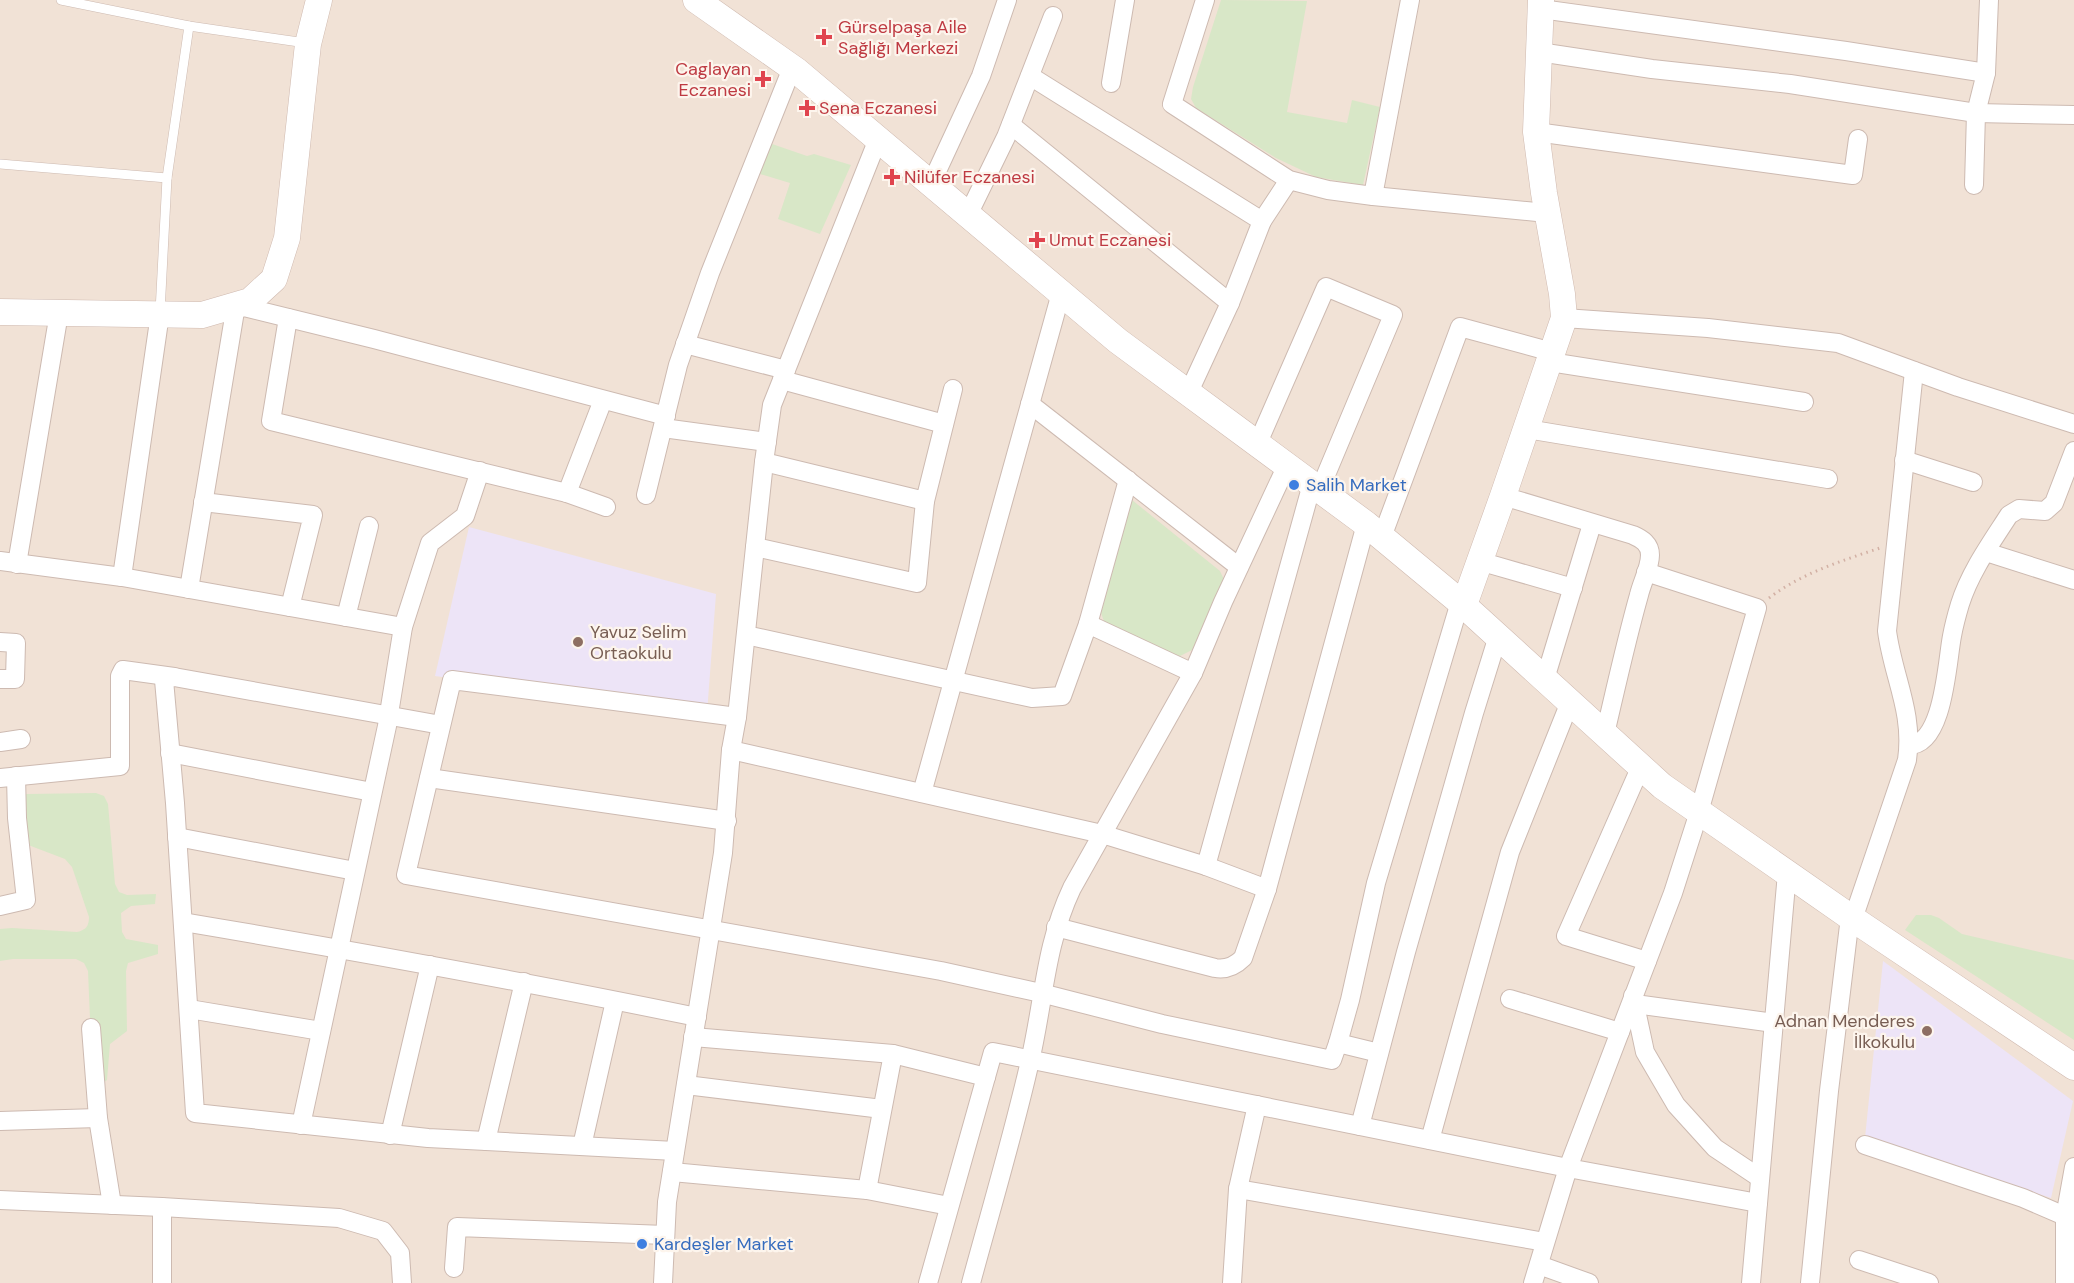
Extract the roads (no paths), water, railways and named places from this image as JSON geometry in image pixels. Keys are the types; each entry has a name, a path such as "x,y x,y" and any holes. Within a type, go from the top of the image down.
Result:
{"main road":[{"path":"0,312 202,315 250,301 274,279 287,238 308,44 319,0"},
{"path":"696,0 792,68 1118,341 1374,531 1462,603 1662,786 1851,918 2074,1067"},
{"path":"1462,603 1527,429 1564,318 1536,132 1541,5"}],"street":[{"path":"931,184 981,76 1007,0"},
{"path":"1111,83 1125,0"},
{"path":"1205,0 1172,104 1289,180 1328,190 1373,196 1547,213"},
{"path":"1373,196 1410,0"},
{"path":"1974,185 1976,113 1986,74 1989,0"},
{"path":"1541,5 1986,74"},
{"path":"968,215 1011,125 1053,16"},
{"path":"1539,52 1652,69 1790,84 1976,113 2074,115"},
{"path":"646,495 685,344 710,273 792,68"},
{"path":"1030,76 1262,221"},
{"path":"1011,125 1230,303"},
{"path":"1536,132 1853,175 1858,139"},
{"path":"663,1283 667,1202 727,821 731,750 737,717 772,405 878,139"},
{"path":"1188,394 1230,303 1262,221 1289,180"},
{"path":"1206,866 1316,487 1393,315 1326,287 1257,445"},
{"path":"922,793 1061,293"},
{"path":"189,589 237,305 603,400 664,422 767,442"},
{"path":"59,313 8,562 122,577 403,627"},
{"path":"122,577 160,314"},
{"path":"288,318 271,420 567,493 606,507"},
{"path":"1564,318 1708,328 1838,343 1914,371 2074,424"},
{"path":"1056,927 1215,968 1226,968 1243,958 1267,889 1374,531 1460,327 1551,357 1804,402"},
{"path":"685,344 944,424"},
{"path":"1810,1283 1829,1091 1851,918 1907,760 1909,745 1907,713 1890,652 1887,631 1914,371"},
{"path":"755,547 917,584 925,501 953,389"},
{"path":"567,493 603,400"},
{"path":"1030,404 1239,567"},
{"path":"1527,429 1828,479"},
{"path":"1909,745 1914,745 1924,739 1935,723 1940,708 1952,633 1960,603 1970,579 2009,515 2014,511 2024,509 2045,511 2050,508 2074,451"},
{"path":"1904,460 1973,482"},
{"path":"764,462 925,501"},
{"path":"971,1283 1030,1060 1041,993 1056,927 1072,888 1193,673 1287,465"},
{"path":"301,1125 389,715 403,627 430,543 465,516 480,471"},
{"path":"746,635 1032,698 1062,696 1088,624 1128,480"},
{"path":"1503,496 1642,539 1647,545 1650,554 1605,734"},
{"path":"203,502 313,515 290,607"},
{"path":"1545,679 1592,524"},
{"path":"346,617 369,526"},
{"path":"1986,552 2074,580"},
{"path":"1479,561 1573,588"},
{"path":"1590,1283 1536,1274 1568,1168 1673,893 1699,812 1756,608 1646,572"},
{"path":"737,717 452,680 406,875 941,971 1041,993 1162,1024 1332,1060 1350,1000 1376,883 1462,603"},
{"path":"1088,624 1193,673"},
{"path":"1360,1126 1406,952 1498,636"},
{"path":"0,642 16,644 15,678 0,679"},
{"path":"0,906 26,900 17,818 8,777 120,766 120,675 123,670 441,724"},
{"path":"174,677 164,680 195,1113 390,1135 675,1151"},
{"path":"1430,1140 1510,852 1570,702"},
{"path":"0,742 21,739"},
{"path":"731,750 1102,834 1206,866 1267,889"},
{"path":"170,753 372,792"},
{"path":"1641,766 1566,936 1647,961"},
{"path":"429,778 727,821"},
{"path":"177,837 355,871"},
{"path":"1751,1283 1787,873"},
{"path":"183,922 524,982 697,1017"},
{"path":"390,1135 430,965"},
{"path":"486,1141 524,982"},
{"path":"1510,999 1620,1032"},
{"path":"582,1146 615,1000"},
{"path":"1634,1000 1774,1023"},
{"path":"1634,1000 1645,1052 1676,1105 1715,1148 1760,1178"},
{"path":"189,1009 321,1031"},
{"path":"91,1028 98,1118 112,1204"},
{"path":"693,1037 893,1054 986,1077"},
{"path":"1338,1043 1379,1053"},
{"path":"928,1283 993,1052 1568,1168 1758,1203"},
{"path":"867,1190 893,1054"},
{"path":"686,1084 882,1110"},
{"path":"1232,1283 1238,1189 1257,1105"},
{"path":"0,1121 98,1118"},
{"path":"1865,1145 2024,1198 2069,1219"},
{"path":"2065,1283 2074,1167"},
{"path":"672,1172 867,1190 949,1206"},
{"path":"1238,1189 1545,1242"},
{"path":"0,1200 112,1204 339,1218 383,1232 400,1253 402,1283"},
{"path":"162,1207 162,1283"},
{"path":"454,1268 457,1227 665,1235"},
{"path":"1859,1260 1929,1283"}],"lane":[{"path":"61,0 189,26 308,44"},
{"path":"160,314 167,178 189,26"},
{"path":"0,164 167,178"}],"place":[{"name":"Gürselpaşa Aile Sağlığı Merkezi","path":"824,37"},
{"name":"Caglayan Eczanesi","path":"763,79"},
{"name":"Sena Eczanesi","path":"807,108"},
{"name":"Nilüfer Eczanesi","path":"892,177"},
{"name":"Umut Eczanesi","path":"1037,240"},
{"name":"Salih Market","path":"1294,485"},
{"name":"Yavuz Selim Ortaokulu","path":"578,642"},
{"name":"Adnan Menderes İlkokulu","path":"1927,1031"},
{"name":"Kardeşler Market","path":"642,1244"}]}
